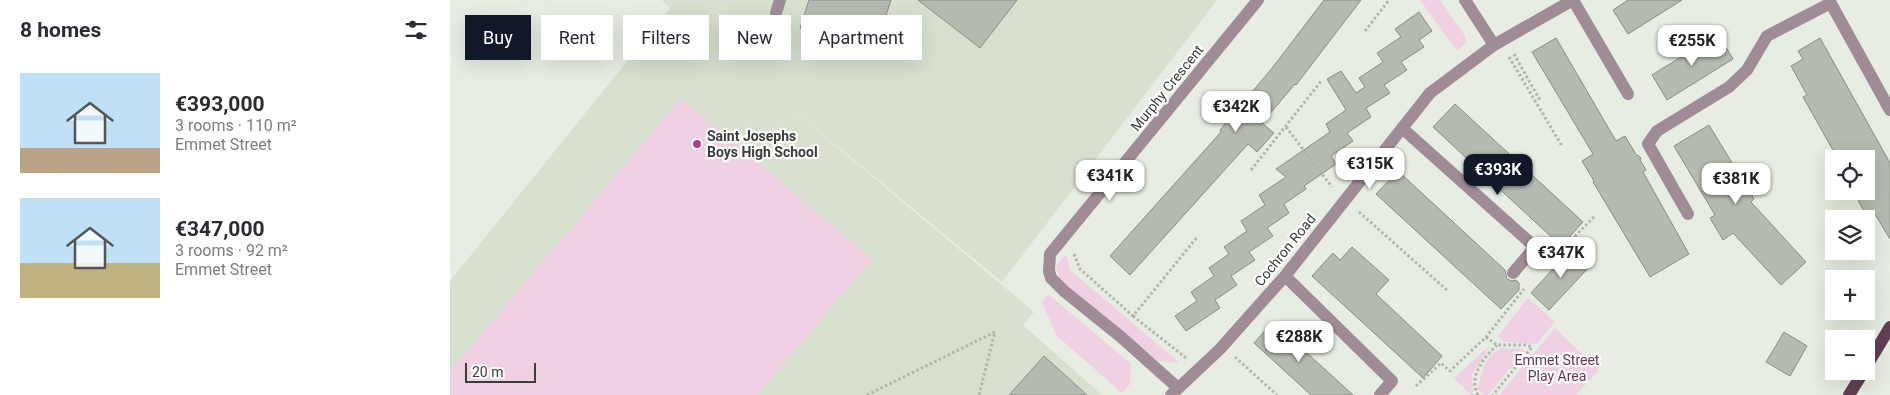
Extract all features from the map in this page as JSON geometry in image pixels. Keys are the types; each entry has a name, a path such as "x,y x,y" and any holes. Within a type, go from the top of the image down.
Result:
{"main road":[{"path":"1875,352 1890,327"},
{"path":"1849,395 1858,380"}],"street":[{"path":"776,12 780,0"},
{"name":"Murphy Crescent","path":"1174,392 1121,337 1064,291 1051,278 1049,271 1050,254 1258,0"},
{"path":"1465,0 1494,45"},
{"path":"1573,0 1628,94"},
{"name":"Cochron Road","path":"1174,392 1220,349 1349,205 1402,128 1430,93 1494,45 1573,0"},
{"path":"1688,214 1648,144 1656,131 1729,87 1747,70 1767,36 1830,1 1890,110"},
{"path":"1402,128 1535,247 1513,273"},
{"path":"1284,276 1392,381 1380,395"}],"path":[{"path":"1365,31 1389,0"},
{"path":"1513,51 1541,102"},
{"path":"1508,54 1562,146"},
{"path":"1251,170 1322,80"},
{"path":"1285,127 1349,205 1448,291"},
{"path":"1557,254 1594,217"},
{"path":"1134,316 1198,236"},
{"path":"1062,240 1073,250 1080,269 1199,369"},
{"path":"1416,386 1441,363 1450,371 1486,337 1527,285"},
{"path":"867,395 995,332 979,395"},
{"path":"1486,337 1497,345 1526,345 1532,347 1493,395"},
{"path":"1478,395 1475,385 1478,370 1486,356 1497,345"},
{"path":"1233,355 1277,395"}],"shaded area":[{"name":"Saint Josephs Boys High School","path":"662,0 1217,0 1002,282 769,90 1034,312 1023,325 1102,395 450,395 450,281 628,60 709,60 709,15 664,15 670,8"}],"green space":[{"path":"1420,0 1440,0 1465,36 1466,43 1457,51"},
{"path":"681,98 872,259 757,395 450,395 450,371"},
{"path":"1066,255 1071,271 1180,363 1158,361 1060,281 1056,266"},
{"path":"1048,294 1131,364 1130,384 1122,393 1056,335 1042,302"},
{"path":"1528,298 1555,322 1537,344 1505,342 1498,336"},
{"name":"Emmet Street Play Area","path":"1555,328 1599,370 1576,395 1499,395"},
{"path":"1488,347 1472,375 1473,395 1471,395 1454,378"},
{"path":"1502,348 1525,351 1488,395 1484,395 1478,389 1482,370 1488,360"}],"building":[{"path":"809,0 891,0 886,15 804,15"},
{"path":"918,0 1017,0 980,48"},
{"path":"1324,0 1361,0 1296,85 1262,123 1274,133 1257,152 1248,144 1130,275 1110,256 1221,132 1220,130 1273,67"},
{"path":"1628,0 1682,0 1628,34 1613,10"},
{"path":"1419,12 1432,31 1419,40 1424,47 1401,62 1407,70 1384,85 1390,93 1366,108 1371,117 1347,133 1353,141 1331,156 1336,164 1304,186 1306,189 1284,204 1289,213 1267,228 1273,236 1249,252 1255,260 1231,276 1237,285 1215,300 1220,308 1186,331 1175,316 1197,301 1191,292 1214,276 1209,268 1229,254 1224,247 1247,231 1241,221 1265,205 1259,195 1286,177 1276,169 1330,132 1326,124 1346,110 1327,79 1341,71 1356,93 1365,87 1359,78 1383,62 1377,53 1401,37 1395,29"},
{"path":"1718,34 1733,59 1667,100 1652,75"},
{"path":"1556,38 1616,141 1625,136 1637,156 1641,158 1640,160 1646,170 1643,172 1689,254 1650,277 1582,161 1593,154 1532,52"},
{"path":"1820,38 1890,163 1890,239 1875,214 1875,210 1863,210 1858,200 1875,200 1875,150 1833,150 1803,97 1807,95 1791,66 1803,59 1798,51"},
{"path":"1455,104 1583,222 1561,246 1433,127"},
{"path":"1709,125 1754,199 1751,202 1806,262 1781,285 1733,233 1723,240 1710,218 1715,215 1674,146"},
{"path":"1398,171 1505,270 1507,279 1516,280 1519,283 1519,290 1501,309 1376,194"},
{"path":"1352,247 1389,280 1376,294 1442,356 1423,378 1312,276 1333,253 1340,260"},
{"path":"1572,248 1591,265 1549,310 1531,293"},
{"path":"1273,322 1353,395 1311,395 1254,343"},
{"path":"1784,332 1807,346 1790,376 1766,362"},
{"path":"1044,356 1087,395 1009,395"}],"place":[{"name":"Saint Josephs Boys High School","path":"697,144"}]}
